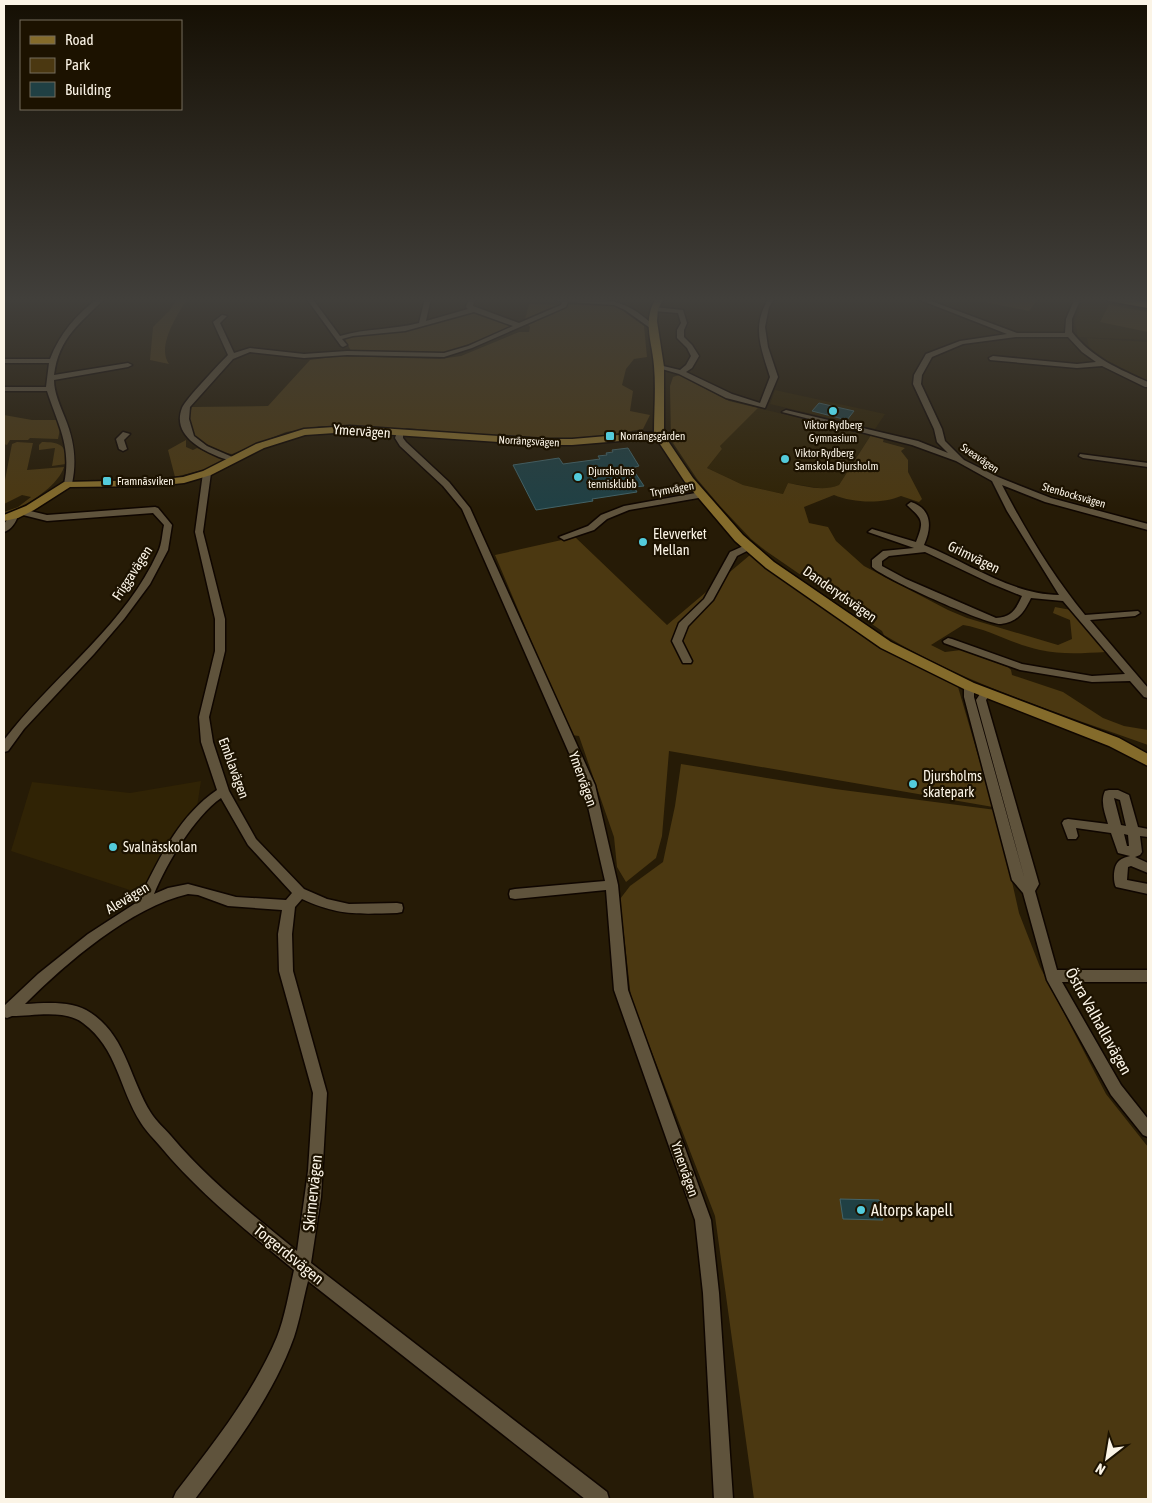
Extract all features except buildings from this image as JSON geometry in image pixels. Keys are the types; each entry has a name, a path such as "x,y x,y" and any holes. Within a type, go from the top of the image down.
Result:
{"street":[{"path":"4,529 12,521 13,515 68,484 73,464 70,440 50,389 53,368"},
{"path":"51,378 109,368"},
{"path":"221,368 186,407 184,418 190,438 197,445 233,459"},
{"path":"659,368 659,435"},
{"path":"664,368 681,372 729,396 762,406 774,377 771,368"},
{"path":"681,372 686,368"},
{"name":"Sveavägen","path":"922,368 918,375 917,384 938,430 941,442 961,462 994,479 1011,511 1066,598 1148,695"},
{"path":"1115,368 1148,385"},
{"path":"4,389 50,389"},
{"path":"786,412 915,443 961,462"},
{"name":"Ymervägen","path":"68,484 184,480 207,473 260,446 304,432 350,429 400,434 399,438 404,444 446,484 466,508 588,785 612,885 621,990 703,1220 711,1293 718,1436 724,1499"},
{"path":"124,448 120,439 126,434"},
{"name":"Norrängsvägen","path":"400,434 545,442 572,442 659,435"},
{"name":"Danderydsvägen","path":"659,435 676,462 701,495 748,546 770,565 872,636 929,668 986,693 1106,738 1148,761"},
{"path":"915,443 941,442"},
{"path":"1083,456 1148,465"},
{"name":"Emblavägen","path":"207,473 199,532 220,619 220,651 204,717 207,742 223,791 252,842 300,893 325,904 349,909 397,908"},
{"name":"Stenbocksvägen","path":"994,479 1048,500 1148,527"},
{"name":"Trymvägen","path":"564,537 591,528 613,512 701,495"},
{"path":"911,505 921,509 924,514 925,535 923,548 886,553 877,560 876,567 903,581 995,621 1008,621 1017,616 1027,596"},
{"name":"Friggavägen","path":"4,748 21,726 101,642 156,566 166,546 168,535 167,520 164,515 154,510 47,518 13,515"},
{"name":"Grimvägen","path":"872,532 923,548 1027,596 1051,599 1066,598"},
{"path":"687,661 677,641 683,625 708,600 733,554 748,546"},
{"path":"1083,618 1135,613"},
{"path":"948,641 1020,667 1092,679 1133,677"},
{"name":"Östra Valhallavägen","path":"969,686 969,697 1018,880 1029,891 1052,976 1116,1090 1148,1130"},
{"name":"Östra Valhallavägen","path":"986,693 981,700 1033,884 1029,891"},
{"path":"149,901 148,893 186,828 203,806 223,791"},
{"path":"1109,794 1118,794 1125,798 1134,831 1136,852 1122,850 1114,828 1108,802 1109,794"},
{"path":"1072,836 1068,823 1148,833"},
{"path":"1148,868 1131,860 1122,865 1120,884 1148,889"},
{"path":"515,894 612,885"},
{"name":"Alevägen","path":"6,1012 60,963 149,901 178,890 191,889 251,906 289,905"},
{"path":"289,905 300,893"},
{"name":"Skirnervägen","path":"183,1499 219,1452 257,1395 284,1341 303,1267 314,1196 320,1093 318,1078 286,971 285,934 289,905"},
{"path":"1052,976 1148,976"},
{"name":"Torgerdsvägen","path":"6,1012 61,1010 85,1016 101,1029 116,1051 146,1118 183,1162 235,1210 303,1267 600,1499"}],"shaded area":[{"path":"1122,368 1148,368 1148,381"},
{"path":"775,390 885,414 875,429 770,404"},
{"name":"Viktor Rydberg Samskola Djursholm","path":"758,408 871,435 839,485 831,488 788,483 783,494 743,485 707,468 722,449 720,446"},
{"path":"201,781 197,807 145,895 11,851 32,782 130,793"}],"green space":[{"path":"303,368 627,368 622,385 633,391 630,411 650,415 643,429 577,440 529,439 406,428 402,431 322,426 286,432 232,454 224,453 196,439 189,416 192,407 268,406"},
{"path":"679,375 729,401 758,408 720,446 722,449 707,468 743,485 783,494 788,483 814,488 833,487 839,485 871,435 884,438 883,442 905,448 901,451 908,460 908,472 922,499 919,502 901,496 893,499 868,501 850,500 834,495 804,507 809,523 828,527 836,541 864,566 967,618 1058,645 1072,639 1070,620 1053,613 1055,607 1071,610 1106,652 1048,652 1030,648 963,625 931,645 945,652 961,650 1008,667 1012,675 1063,692 1103,718 1124,726 1148,730 1148,745 980,683 915,652 884,635 882,631 766,551 751,539 720,506 697,479 671,440 670,386 673,377"},
{"path":"4,415 32,420 58,420 60,429 58,439 30,438 28,440 10,440 7,445 4,444"},
{"path":"186,440 186,447 193,450 197,448 224,460 210,468 175,477 168,450"},
{"path":"17,442 33,443 27,470 64,467 55,482 39,496 21,507 4,514 4,512 18,507 31,497 22,495 4,504 4,485 12,444"},
{"path":"42,442 61,446 64,449 66,464 52,466 55,448 39,450 39,445"},
{"path":"575,537 667,625 750,555 876,646 958,687 993,807 669,751 662,836 656,858 626,882 617,867 614,837 579,736 571,735 495,555"},
{"path":"681,764 835,789 996,810 1019,913 1040,967 1106,1094 1148,1147 1148,1499 754,1499 715,1216 631,998 620,899 630,886 663,862 675,806"}],"place":[{"name":"Viktor Rydberg Gymnasium","path":"833,411"},
{"name":"Norrängsgården","path":"610,436"},
{"name":"Viktor Rydberg Samskola Djursholm","path":"785,459"},
{"name":"Djursholms tennisklubb","path":"578,477"},
{"name":"Framnäsviken","path":"107,481"},
{"name":"Elevverket Mellan","path":"643,542"},
{"name":"Djursholms skatepark","path":"913,784"},
{"name":"Svalnässkolan","path":"113,847"},
{"name":"Altorps kapell","path":"861,1210"}]}
